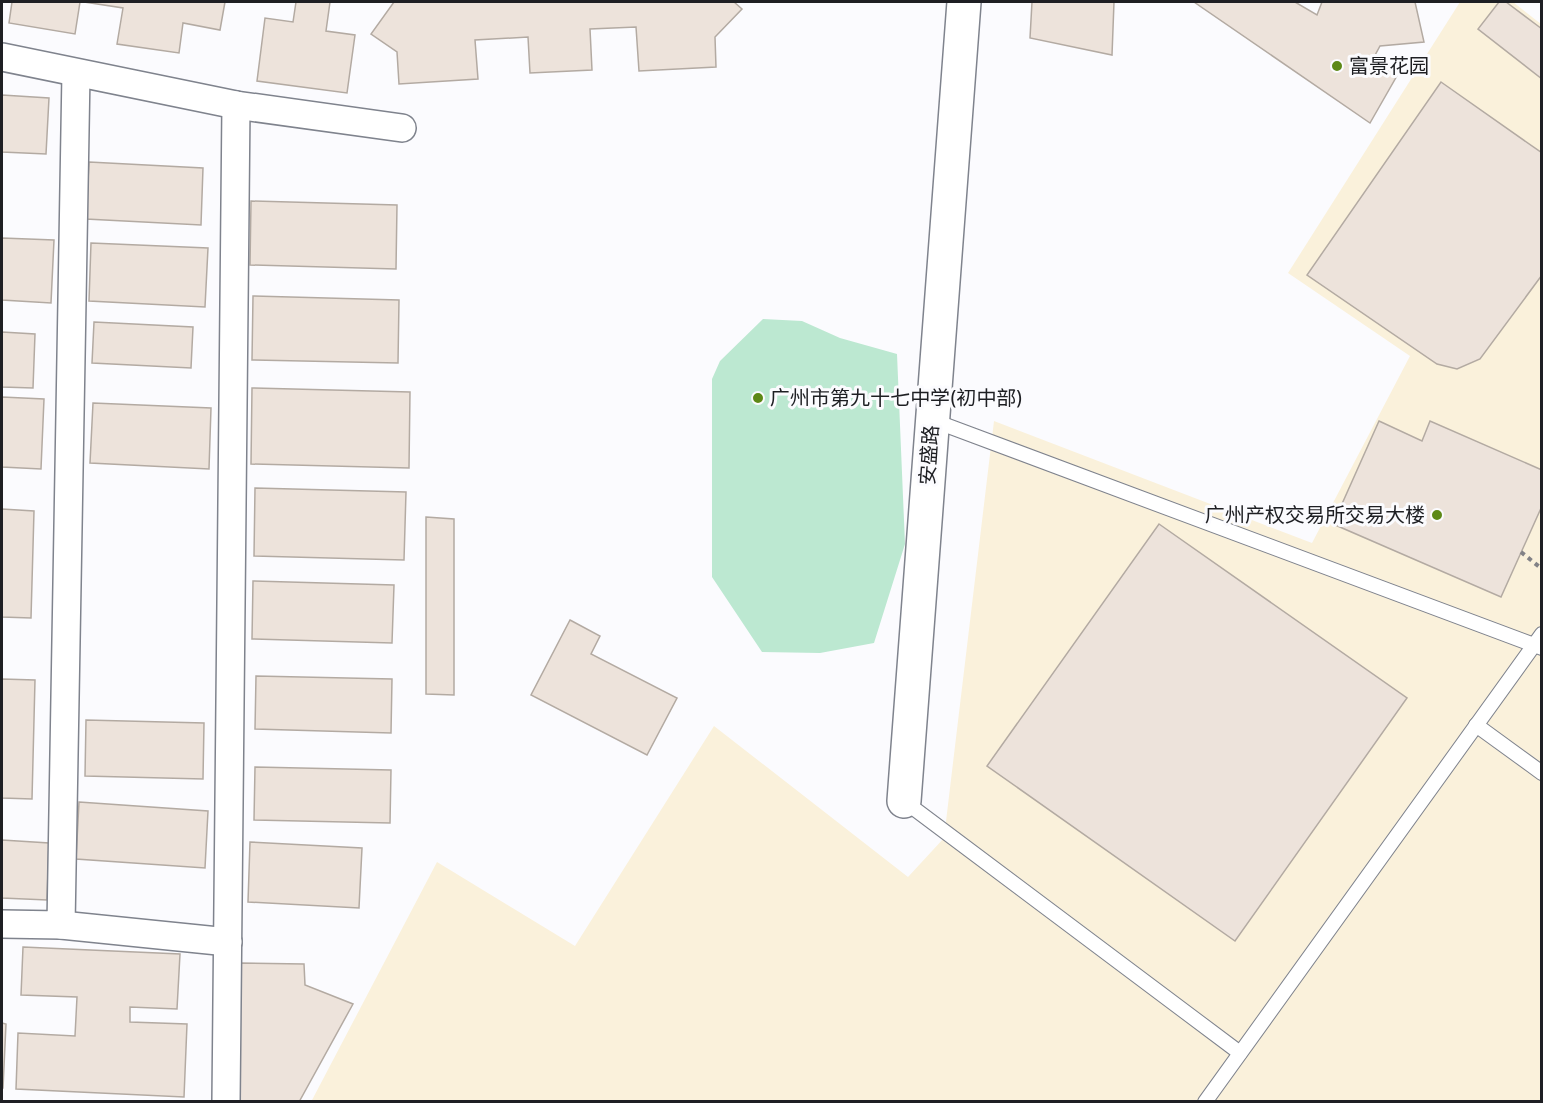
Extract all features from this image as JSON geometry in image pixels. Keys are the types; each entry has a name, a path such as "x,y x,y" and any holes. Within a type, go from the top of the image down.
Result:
{"street":[{"name":"安盛路","path":"904,801 964,2"},
{"path":"2,57 236,105 402,128"},
{"path":"61,925 76,73"},
{"path":"226,1101 236,105"},
{"path":"2,924 61,925 228,942"}],"lane":[{"path":"932,420 1539,641 1205,1101"},
{"path":"1476,725 1542,772"},
{"path":"904,801 1240,1053"}],"path":[{"path":"1521,552 1542,568"}],"shaded area":[{"path":"1460,2 1513,2 1541,24 1541,1101 311,1102 437,862 575,946 714,726 908,877 944,838 994,421 1312,543 1410,356 1288,273"}],"green space":[{"path":"763,319 802,321 840,338 897,354 905,544 874,643 820,653 762,652 712,577 712,379 720,361"}],"building":[{"path":"12,2 80,2 75,34 9,23"},
{"path":"84,2 225,2 220,30 183,23 179,53 117,44 123,8"},
{"path":"296,2 330,2 326,31 355,35 347,93 257,81 265,18 293,22"},
{"path":"394,2 734,2 742,9 715,37 716,67 639,71 636,27 590,29 592,70 530,73 528,37 475,40 478,79 399,84 397,52 371,34"},
{"path":"1032,2 1114,2 1112,55 1030,38"},
{"name":"富景花园","path":"1194,2 1295,2 1317,15 1322,2 1415,2 1424,42 1380,46 1373,59 1398,74 1370,123"},
{"path":"1499,2 1506,2 1542,29 1542,79 1478,29"},
{"path":"1441,82 1542,153 1542,275 1480,359 1457,369 1437,364 1307,275"},
{"path":"2,95 49,98 46,154 2,152"},
{"path":"89,162 203,168 201,225 86,219"},
{"path":"251,201 397,205 396,269 250,265"},
{"path":"2,238 54,240 51,303 2,300"},
{"path":"91,243 208,248 205,307 89,301"},
{"path":"253,296 399,300 398,363 252,360"},
{"path":"94,322 193,327 191,368 92,363"},
{"path":"2,332 35,334 33,388 2,387"},
{"path":"252,388 410,392 409,468 251,464"},
{"path":"2,397 44,399 41,469 2,467"},
{"path":"93,403 211,408 209,469 90,463"},
{"name":"广州产权交易所交易大楼","path":"1379,421 1422,441 1430,421 1542,470 1542,506 1501,597 1333,524"},
{"path":"255,488 406,492 404,560 254,556"},
{"path":"2,509 34,511 31,618 2,617"},
{"path":"426,517 454,519 454,695 426,694"},
{"path":"1159,524 1407,698 1235,941 987,766"},
{"path":"253,581 394,585 392,643 252,639"},
{"path":"570,620 600,636 591,654 677,698 647,755 531,695"},
{"path":"256,676 392,679 391,733 255,729"},
{"path":"2,679 35,680 32,799 2,798"},
{"path":"86,720 204,723 203,779 85,776"},
{"path":"255,767 391,770 390,823 254,820"},
{"path":"79,802 208,811 205,868 76,859"},
{"path":"2,840 49,843 47,900 2,898"},
{"path":"250,842 362,848 359,908 248,902"},
{"path":"23,947 180,954 177,1009 130,1007 130,1022 187,1024 184,1097 16,1089 18,1033 75,1036 77,997 21,995"},
{"path":"240,963 304,964 305,985 353,1004 299,1102 239,1102"},
{"path":"2,1023 6,1024 3,1088 2,1088"}],"place":[{"name":"富景花园","path":"1337,66"},
{"name":"广州市第九十七中学(初中部)","path":"758,398"},
{"name":"广州产权交易所交易大楼","path":"1437,515"}]}
